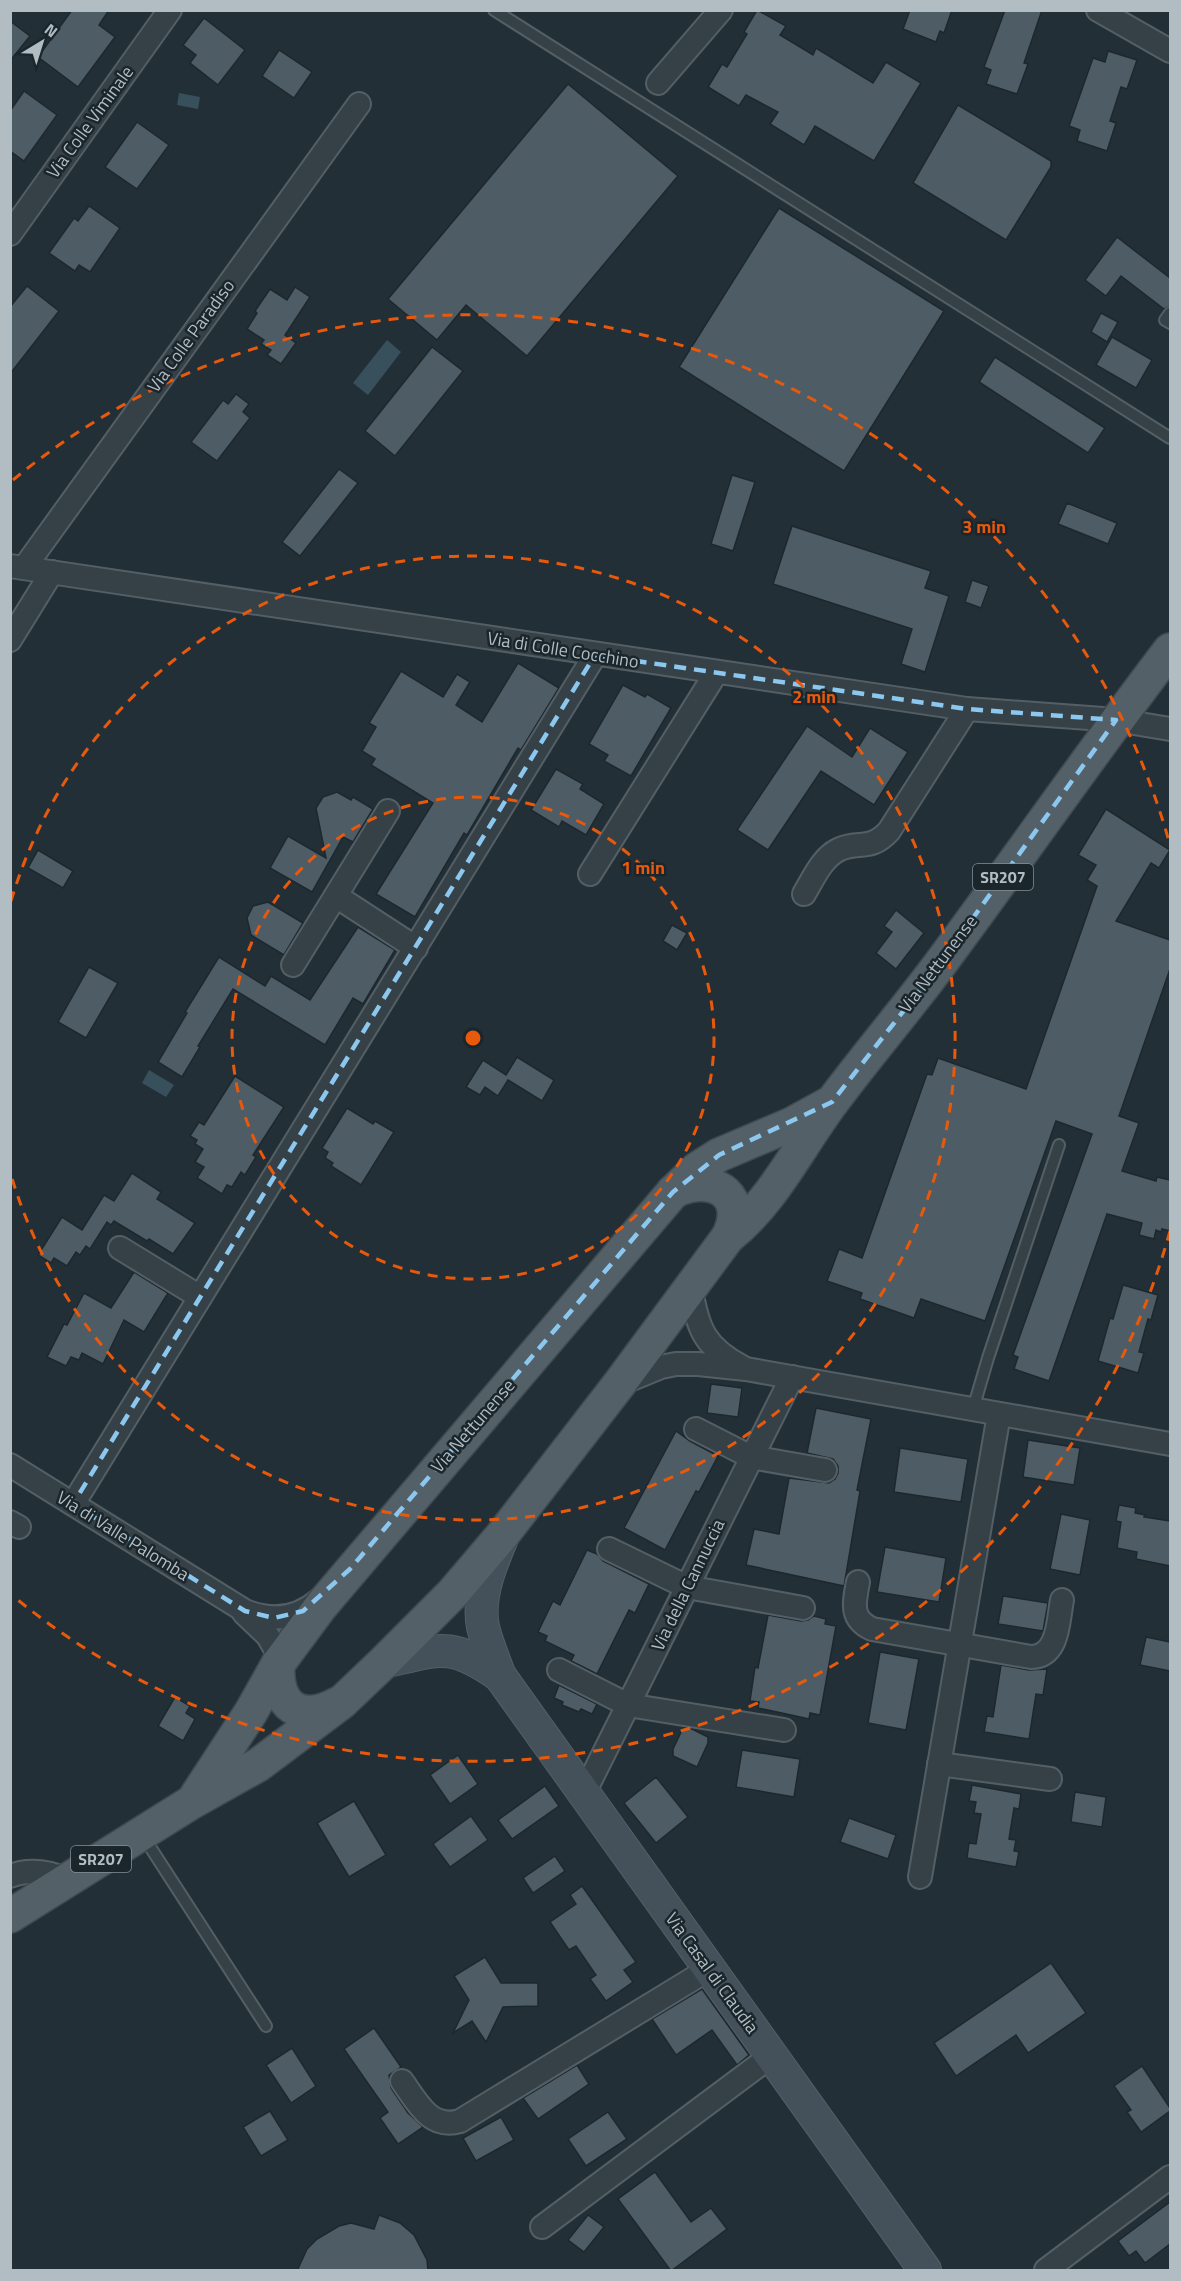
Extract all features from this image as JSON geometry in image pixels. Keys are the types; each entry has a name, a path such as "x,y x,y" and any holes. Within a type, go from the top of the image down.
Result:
{"main road":[{"name":"Via Nettunense","path":"728,1237 739,1229 760,1205 832,1102 931,976 1116,720 1170,650"},
{"name":"Via Nettunense","path":"192,1802 251,1712 279,1662 350,1569 673,1192 697,1169 719,1155 792,1124 832,1102"},
{"name":"Via Nettunense","path":"10,1917 192,1802 258,1765 342,1702 453,1593 504,1533 620,1383 728,1237 734,1221 734,1210 726,1194 715,1187 701,1183 673,1192"},
{"name":"Via Nettunense","path":"279,1662 278,1689 291,1706 305,1712 319,1712 342,1702"}],"street":[{"name":"Via Colle Viminale","path":"10,234 170,10"},
{"path":"658,83 721,10"},
{"path":"1098,10 1170,51"},
{"name":"Via Colle Paradiso","path":"17,567 358,104"},
{"name":"Via di Colle Cocchino","path":"17,567 967,709 1116,720 1170,729"},
{"path":"10,640 52,572"},
{"path":"73,1504 595,655"},
{"path":"590,874 716,673"},
{"path":"804,894 832,853 848,847 869,845 884,837 967,709"},
{"path":"293,965 388,811"},
{"path":"336,896 416,948"},
{"path":"120,1248 200,1297"},
{"path":"691,1290 697,1322 708,1342 731,1361 746,1369"},
{"path":"620,1383 669,1365 698,1364 746,1369 1170,1444"},
{"name":"Via della Cannuccia","path":"584,1794 792,1377"},
{"path":"920,1877 999,1414"},
{"path":"696,1430 751,1457 825,1470"},
{"name":"Via di Valle Palomba","path":"10,1466 236,1606 273,1642 279,1662"},
{"name":"Via Casal di Claudia","path":"504,1533 490,1568 482,1612 486,1638 500,1676 924,2271"},
{"path":"609,1549 687,1587 802,1608"},
{"name":"Via di Valle Palomba","path":"236,1606 264,1617 274,1618 297,1614 317,1601 350,1569"},
{"path":"858,1582 854,1611 867,1627 1031,1657 1041,1656 1050,1648 1062,1600"},
{"name":"Via Casal di Claudia","path":"384,1662 446,1650 474,1658 500,1676"},
{"path":"559,1670 628,1706 784,1730"},
{"path":"939,1764 1050,1779"},
{"path":"10,1876 26,1872 47,1872 68,1880"},
{"path":"402,2081 422,2109 433,2119 447,2123 460,2121 709,1969"},
{"path":"542,2227 771,2056"},
{"path":"1046,2271 1170,2177"}],"lane":[{"path":"494,10 1170,438"},
{"path":"1170,313 1164,320 1170,323"},
{"path":"973,1409 1059,1145"},
{"path":"142,1833 266,2026"}],"highlighted area":[{"path":"595,655 967,709 1116,720 931,976 832,1102 719,1155 673,1192 350,1569 303,1611 274,1618 245,1611 73,1504"}],"water":[{"path":"179,93 200,97 198,109 177,105"},
{"path":"387,340 401,352 368,395 353,383"},
{"path":"149,1070 174,1085 166,1097 142,1083"}],"building":[{"path":"72,10 109,10 99,25 115,37 78,87 38,57"},
{"path":"757,10 786,26 780,35 813,55 816,48 873,83 886,62 921,83 874,161 815,126 804,145 770,124 778,112 746,95 739,106 708,87 722,64 727,67 747,34 744,32"},
{"path":"910,10 952,10 944,33 940,31 936,42 903,29"},
{"path":"1005,10 1042,10 1024,63 1028,64 1017,94 986,84 991,70 984,67"},
{"path":"204,18 245,50 218,85 190,63 196,55 183,45"},
{"path":"10,21 30,36 10,61"},
{"path":"279,50 312,72 294,98 262,76"},
{"path":"1108,51 1137,60 1127,89 1121,87 1110,121 1116,123 1107,151 1077,141 1080,130 1069,126 1093,58 1105,62"},
{"path":"568,84 678,176 527,356 466,305 437,340 388,299"},
{"path":"24,91 57,115 24,161 10,151 10,111"},
{"path":"958,105 1051,161 1051,167 1006,240 913,183"},
{"path":"137,122 169,145 137,189 105,167"},
{"path":"89,206 120,228 90,272 79,265 75,271 49,253 74,218 78,221"},
{"path":"779,208 944,311 844,471 679,367"},
{"path":"1117,237 1170,278 1170,306 1164,309 1121,276 1106,296 1085,280"},
{"path":"27,286 59,311 10,374 10,307"},
{"path":"295,287 310,297 285,335 296,343 281,364 267,355 271,350 261,344 264,340 247,329 257,313 255,311 270,289 287,300"},
{"path":"1101,313 1118,322 1107,342 1091,332"},
{"path":"1112,337 1152,360 1136,388 1096,365"},
{"path":"432,347 463,371 395,456 365,431"},
{"path":"995,357 1105,428 1088,453 979,382"},
{"path":"236,394 249,404 243,412 250,418 217,461 191,442 223,400 228,404"},
{"path":"339,469 358,483 300,556 282,542"},
{"path":"732,475 755,482 733,551 711,544"},
{"path":"1067,503 1117,523 1108,544 1058,524"},
{"path":"792,526 931,571 925,588 949,596 925,672 901,664 912,629 773,584"},
{"path":"972,580 989,586 981,608 965,602"},
{"path":"518,663 559,688 521,750 518,748 467,835 464,833 415,917 376,894 433,803 371,765 375,759 362,751 376,727 369,723 401,671 443,697 457,674 470,682 456,705 482,722"},
{"path":"623,685 645,697 647,694 671,708 631,776 604,761 608,755 589,744"},
{"path":"807,726 852,757 870,728 908,752 874,805 821,771 768,850 737,830"},
{"path":"556,769 583,784 580,789 604,804 586,835 562,821 559,827 531,810"},
{"path":"337,792 351,800 353,797 373,809 353,842 343,837 312,892 270,868 288,836 326,858 316,808 323,797"},
{"path":"1106,809 1170,850 1159,868 1151,863 1116,921 1170,940 1170,969 1119,1116 1139,1123 1122,1171 1156,1181 1157,1177 1170,1180 1170,1231 1156,1230 1154,1239 1139,1235 1142,1223 1107,1214 1049,1381 1014,1369 1018,1357 1013,1355 1092,1134 1056,1121 985,1321 921,1299 914,1318 860,1299 862,1293 827,1281 839,1249 862,1258 927,1074 932,1075 938,1058 1026,1089 1097,886 1087,880 1096,865 1078,855"},
{"path":"38,850 73,871 63,888 28,868"},
{"path":"268,902 303,923 284,955 251,935 247,918 253,906"},
{"path":"896,910 924,933 896,969 876,953 892,932 884,926"},
{"path":"672,925 687,933 677,950 663,941"},
{"path":"358,927 395,950 363,1004 353,998 325,1045 233,989 182,1077 158,1062 219,957 265,986 271,976 310,1000"},
{"path":"89,967 118,983 86,1038 58,1022"},
{"path":"517,1057 554,1080 542,1101 508,1080 498,1096 485,1087 480,1095 466,1087 483,1060 506,1075"},
{"path":"235,1076 284,1107 253,1155 256,1157 245,1175 241,1172 232,1187 227,1185 222,1194 197,1178 204,1167 195,1162 203,1149 195,1144 197,1140 190,1136 199,1122 204,1125"},
{"path":"347,1108 373,1124 375,1121 394,1132 361,1185 331,1166 333,1163 325,1158 328,1152 322,1148"},
{"path":"132,1173 161,1192 157,1199 195,1223 173,1254 114,1221 111,1225 107,1222 90,1249 86,1246 80,1255 76,1252 67,1266 54,1258 51,1263 38,1255 62,1217 82,1230 104,1195 114,1201"},
{"path":"134,1272 168,1293 144,1332 124,1320 103,1364 82,1353 79,1360 71,1357 66,1366 47,1357 84,1293 111,1308"},
{"path":"1123,1285 1158,1295 1151,1320 1148,1319 1139,1352 1144,1353 1138,1373 1098,1361 1110,1318 1113,1319"},
{"path":"711,1384 742,1388 738,1417 707,1413"},
{"path":"816,1408 871,1419 857,1490 860,1491 844,1586 746,1565 754,1529 779,1534 789,1478 829,1483 838,1473 838,1466 833,1459 807,1453"},
{"path":"676,1431 718,1456 699,1492 696,1491 665,1550 624,1528"},
{"path":"1028,1440 1080,1448 1074,1485 1023,1477"},
{"path":"900,1448 968,1459 961,1502 894,1492"},
{"path":"1119,1505 1136,1508 1135,1513 1145,1515 1144,1517 1170,1521 1170,1566 1136,1559 1137,1552 1117,1548 1121,1522 1116,1521"},
{"path":"1061,1514 1090,1520 1080,1575 1050,1569"},
{"path":"885,1547 946,1558 939,1602 877,1592"},
{"path":"587,1550 597,1554 603,1561 649,1584 635,1613 629,1610 597,1674 571,1661 574,1655 545,1641 547,1636 538,1632 553,1601 560,1605"},
{"path":"1003,1596 1048,1603 1043,1631 998,1624"},
{"path":"768,1615 801,1621 814,1616 826,1619 825,1624 836,1626 820,1715 810,1713 809,1719 758,1708 759,1702 750,1701 755,1667 758,1668"},
{"path":"1146,1637 1170,1642 1170,1671 1140,1665"},
{"path":"880,1652 919,1659 906,1730 868,1723"},
{"path":"1001,1665 1029,1670 1047,1669 1043,1695 1036,1694 1029,1739 984,1732 987,1716 993,1717"},
{"path":"559,1685 597,1704 592,1714 581,1709 579,1712 562,1705 563,1702 554,1698"},
{"path":"175,1697 190,1706 186,1713 195,1719 183,1741 158,1726"},
{"path":"683,1728 692,1729 708,1737 708,1743 697,1767 673,1756 673,1749"},
{"path":"742,1750 800,1759 794,1797 736,1787"},
{"path":"458,1755 478,1784 450,1804 430,1775"},
{"path":"656,1777 688,1817 656,1843 624,1803"},
{"path":"972,1785 1021,1794 1019,1809 1014,1808 1009,1839 1016,1840 1014,1851 1019,1852 1016,1867 967,1858 969,1843 976,1844 981,1814 974,1813 976,1802 969,1801"},
{"path":"545,1786 559,1806 512,1839 498,1820"},
{"path":"1075,1792 1106,1797 1102,1827 1071,1822"},
{"path":"354,1801 386,1855 349,1877 317,1823"},
{"path":"471,1816 488,1840 450,1867 433,1844"},
{"path":"849,1818 896,1835 888,1859 840,1842"},
{"path":"555,1856 565,1871 533,1893 523,1878"},
{"path":"582,1886 636,1962 624,1970 633,1982 606,2001 590,1979 596,1975 576,1946 569,1950 550,1922 576,1904 570,1895"},
{"path":"485,1957 501,1983 538,1983 538,2006 503,2007 486,2042 472,2021 453,2033 469,2000 454,1976"},
{"path":"1051,1963 1086,2013 1028,2053 1016,2035 956,2076 934,2043"},
{"path":"702,1989 749,2055 737,2065 712,2030 676,2055 652,2019"},
{"path":"374,2028 401,2067 389,2075 391,2088 408,2113 423,2127 398,2144 380,2118 388,2112 344,2049"},
{"path":"292,2048 316,2086 291,2103 266,2065"},
{"path":"577,2065 589,2084 538,2119 523,2098"},
{"path":"1142,2066 1170,2111 1141,2132 1127,2112 1131,2110 1114,2086"},
{"path":"270,2111 288,2140 261,2156 243,2127"},
{"path":"608,2112 627,2139 586,2166 568,2139"},
{"path":"501,2117 514,2140 476,2161 463,2138"},
{"path":"655,2172 691,2222 711,2208 727,2229 671,2271 618,2199"},
{"path":"1170,2202 1170,2244 1145,2263 1136,2251 1129,2256 1118,2241"},
{"path":"379,2215 400,2223 414,2235 427,2260 428,2271 297,2271 307,2249 317,2239 339,2226 351,2223 374,2229"},
{"path":"588,2215 604,2227 584,2252 568,2240"}]}
